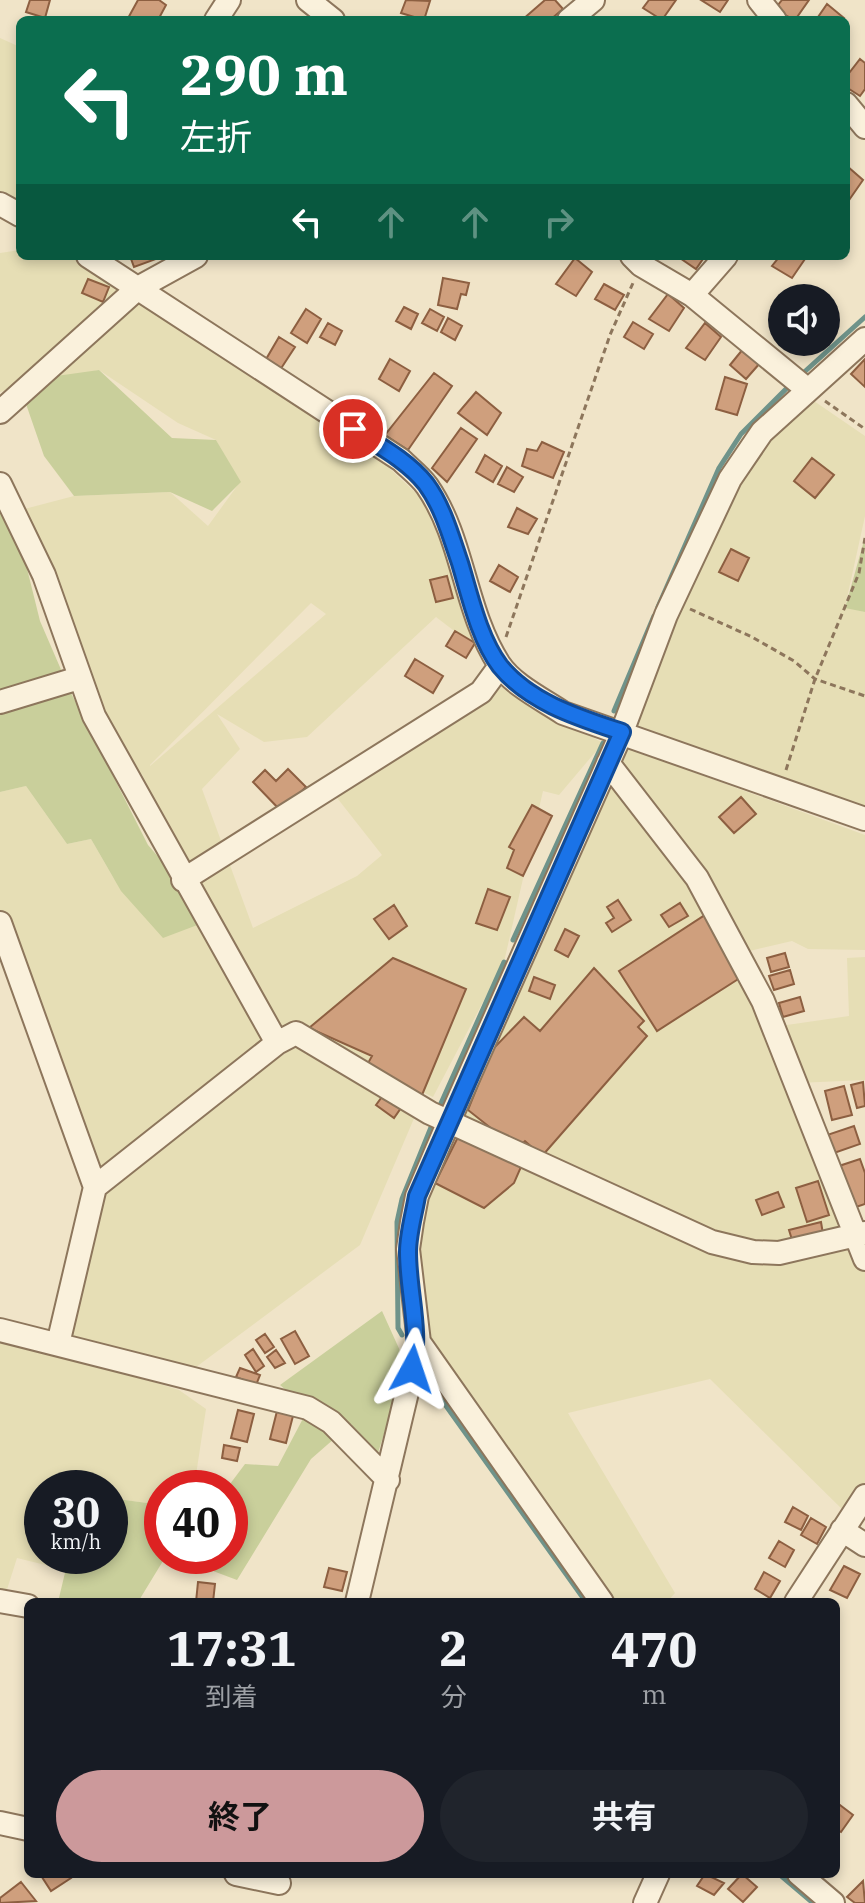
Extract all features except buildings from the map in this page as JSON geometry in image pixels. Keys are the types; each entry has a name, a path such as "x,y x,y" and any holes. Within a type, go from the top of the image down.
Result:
{"street":[{"path":"308,0 328,16"},
{"path":"574,16 593,0"},
{"path":"759,0 772,16"},
{"path":"850,109 865,127"},
{"path":"94,260 401,460 426,485 446,521 479,621 500,666 531,692 563,713 865,819"},
{"path":"0,412 138,288 189,260"},
{"path":"637,260 692,295 798,383"},
{"path":"692,295 723,260"},
{"path":"599,1598 419,1342 413,1317 408,1249 417,1196 441,1117 622,732 672,601 743,457 798,383 865,339"},
{"path":"0,484 44,575 94,716 150,812 183,880 277,1043"},
{"path":"183,880 481,692 500,666"},
{"path":"0,702 79,678"},
{"path":"608,763 697,878 763,1001 860,1233 865,1259"},
{"path":"0,923 11,985 95,1187 58,1344"},
{"path":"95,1187 277,1043 296,1033 441,1117 712,1242 753,1252 779,1253 860,1233"},
{"path":"0,1330 308,1408 331,1422 388,1480"},
{"path":"358,1598 419,1342"},
{"path":"799,1598 865,1496"},
{"path":"842,1530 865,1545"},
{"path":"0,1601 24,1605"},
{"path":"0,1823 24,1828"},
{"path":"249,1878 278,1887"},
{"path":"645,1903 656,1878"},
{"path":"804,1878 833,1903"}],"path":[{"path":"500,666 504,642 637,260"},
{"path":"798,383 865,429"},
{"path":"781,789 815,679 859,573 865,538"},
{"path":"672,601 752,637 794,661 815,679 865,696"}],"shaded area":[{"path":"0,38 16,45 16,201 0,194"},
{"path":"16,251 16,260 94,260 330,413 446,521 500,666 436,617 307,737 264,742 217,714 240,749 202,789 253,928 357,876 382,855 334,794 496,684 603,743 559,795 543,791 504,962 433,1097 296,1033 130,1162 290,1050 312,1042 421,1102 360,1245 184,1376 68,1346 101,1183 0,919 0,792 26,786 67,844 91,839 114,879 200,924 142,774 133,782 13,512 74,496 170,492 208,526 240,482 216,440 178,423 99,370 0,392 0,253","holes":["311,603 326,614 150,766"]},
{"path":"811,399 865,436 865,516 845,607 865,612 865,819 625,731 730,479"},
{"path":"622,746 865,835 865,950 808,949 792,941 737,954 865,1262 865,1482 846,1513 710,1379 568,1413 675,1593 671,1598 598,1598 431,1352 416,1241 425,1196"},
{"path":"865,957 865,1080 797,1083 773,1027 849,1016 847,958"},
{"path":"0,1334 179,1390 206,1409 197,1470 144,1470 144,1503 128,1500 128,1470 24,1470 24,1560 17,1558 3,1602 0,1601"}],"green space":[{"path":"99,370 172,438 216,440 241,482 212,511 170,492 74,496 44,456 26,404 35,379"},
{"path":"0,480 13,512 40,621 72,695 148,845 193,897 200,924 163,938 121,891 91,839 67,844 26,786 0,792"},
{"path":"865,537 865,612 845,608"},
{"path":"382,1311 406,1364 377,1456 351,1424 311,1459 248,1562 248,1470 240,1470 245,1464 278,1466 308,1409 280,1385"},
{"path":"128,1500 144,1503 144,1574 155,1574 140,1598 59,1598 65,1574 128,1574"},
{"path":"221,1574 241,1574 237,1580"}],"waterway":[{"path":"801,375 865,317"},
{"path":"658,607 719,468 741,434 790,385"},
{"path":"614,711 654,616"},
{"path":"513,940 603,743"},
{"path":"438,1110 504,962"},
{"path":"402,1335 398,1328 397,1222 402,1199 434,1120"},
{"path":"424,1375 583,1598"},
{"path":"784,1878 813,1903"}],"route":[{"path":"353,429 401,460 426,485 446,521 479,621 500,666 563,713 622,732 417,1196 408,1249 413,1317 419,1342 412,1369"}]}
